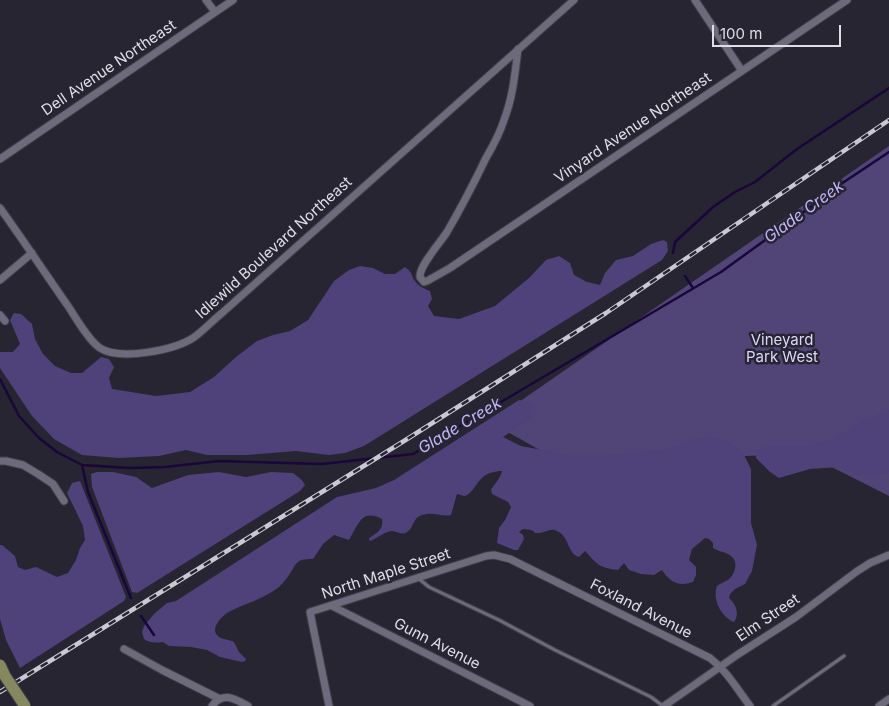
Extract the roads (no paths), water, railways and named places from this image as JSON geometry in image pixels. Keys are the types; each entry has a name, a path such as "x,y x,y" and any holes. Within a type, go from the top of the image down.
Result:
{"main road":[{"path":"0,665 25,706"}],"street":[{"path":"206,0 215,12"},
{"name":"Dell Avenue Northeast","path":"0,159 233,0"},
{"name":"Idlewild Boulevard Northeast","path":"0,208 78,322 96,345 109,352 137,354 182,344 222,313 574,0"},
{"path":"695,0 742,71"},
{"name":"Vinyard Avenue Northeast","path":"518,49 515,80 508,108 497,136 459,210 419,274 424,282 450,268 847,0"},
{"path":"0,280 32,253"},
{"path":"0,461 23,465 38,474 53,484 64,501"},
{"name":"Elm Street","path":"664,706 796,617 856,572 870,563 889,555"},
{"name":"North Maple Street","path":"329,706 310,612 486,556 504,557"},
{"name":"Foxland Avenue","path":"504,557 710,658 721,666 750,706"},
{"name":"Gunn Avenue","path":"332,606 525,705"},
{"path":"124,649 220,699"},
{"path":"212,706 225,697 232,698 248,706"}],"lane":[{"path":"417,578 429,587 499,620 651,697 664,706"},
{"path":"773,706 844,656"}],"waterway":[{"path":"673,253 675,242 713,207 735,192 755,182 797,149 889,88"},
{"name":"Glade Creek","path":"0,379 19,416 39,438 57,452 82,465 129,468 165,467 219,461 322,464 413,454 721,272 838,186 889,152"},
{"path":"685,276 693,288"},
{"path":"82,465 88,492 131,598"},
{"path":"141,616 154,635"}],"railway":[{"path":"0,692 606,313 889,120"}],"park label":[{"name":"Vineyard Park West","path":"782,348"}]}
